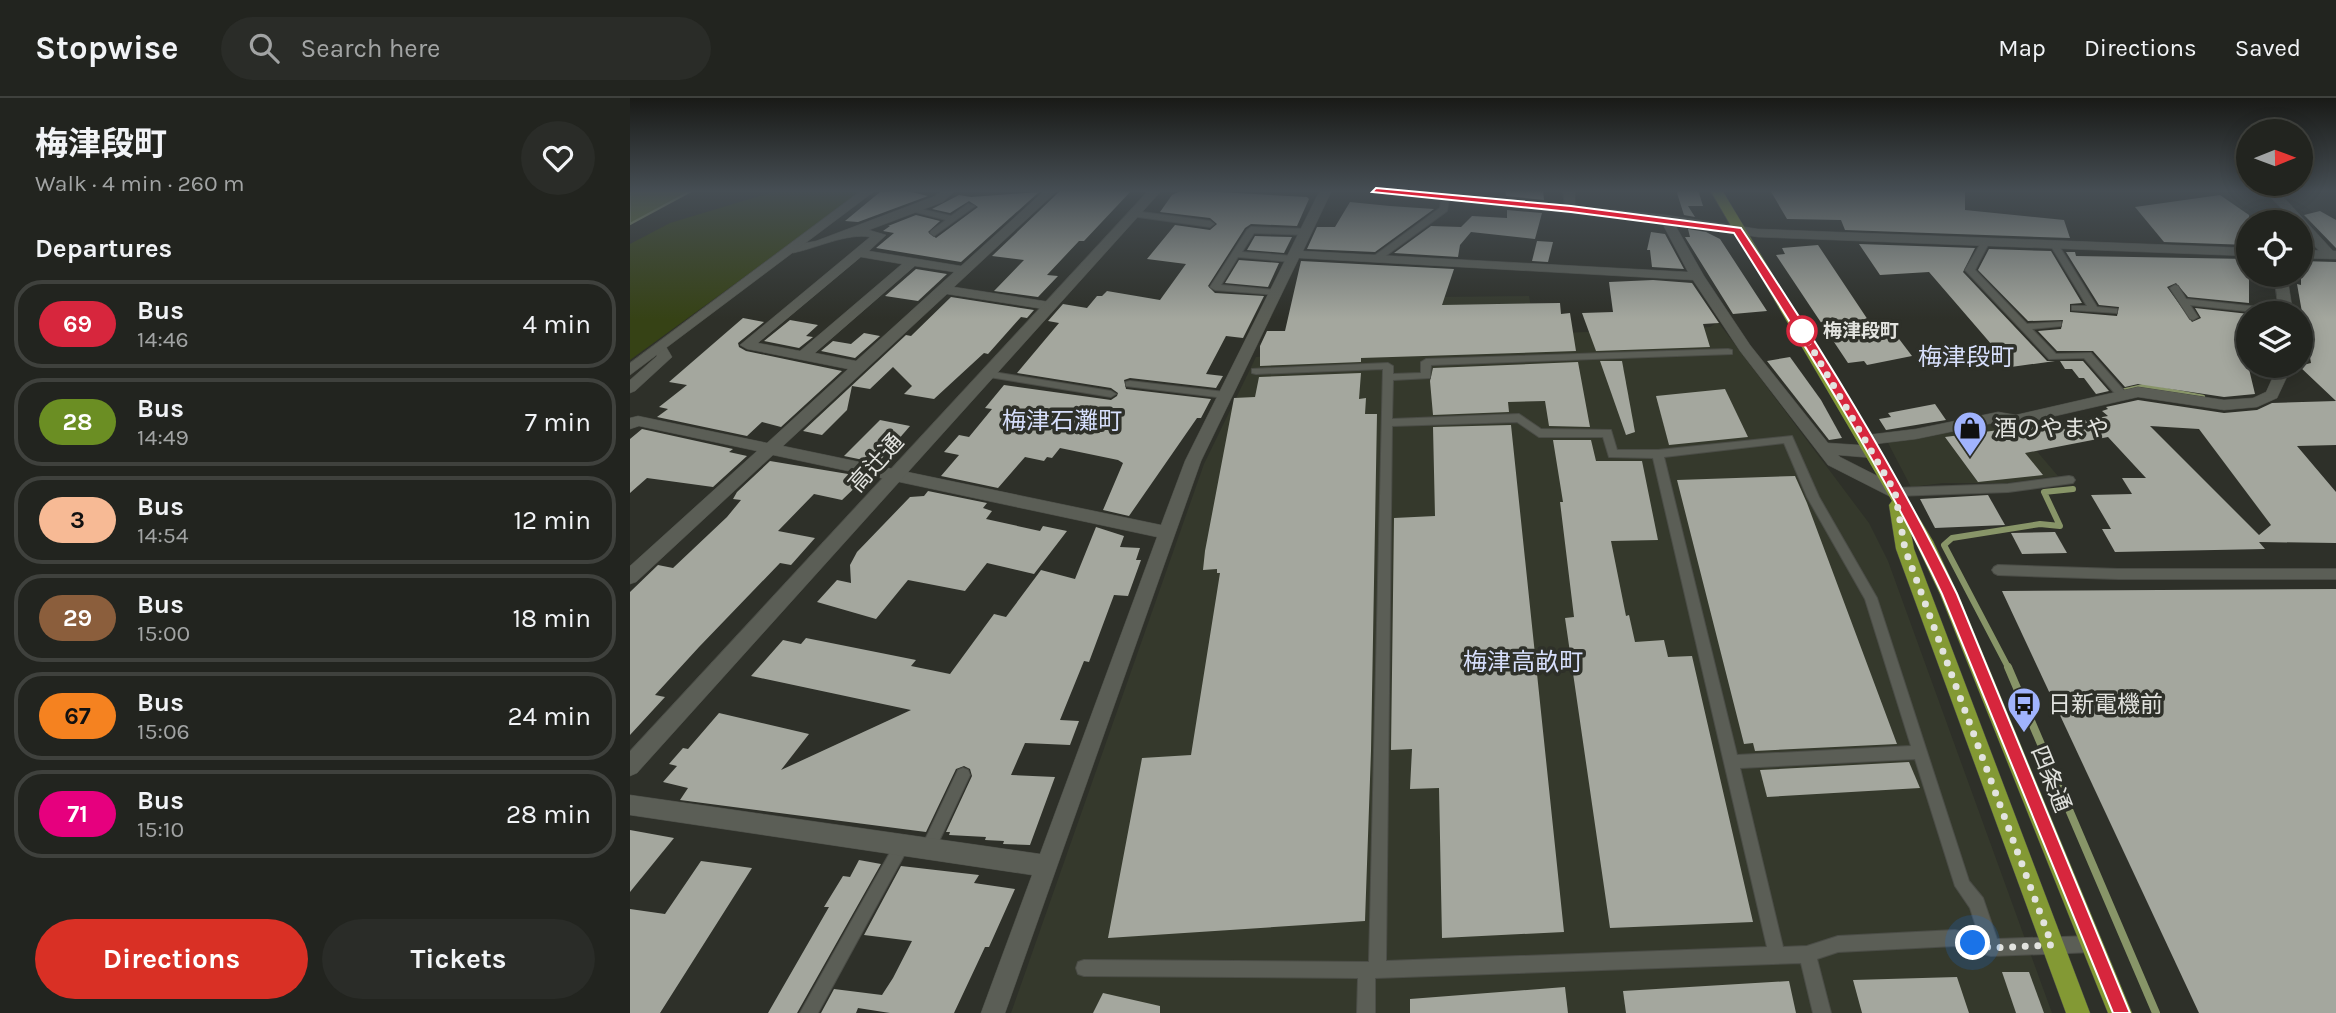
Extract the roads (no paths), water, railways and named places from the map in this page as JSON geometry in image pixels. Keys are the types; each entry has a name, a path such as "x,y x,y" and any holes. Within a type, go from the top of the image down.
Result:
{"main road":[{"name":"四条通","path":"1739,233 1870,446 1924,541 1950,594 2120,1013"},
{"name":"四条通","path":"1895,492 1905,549 2077,1013"}],"street":[{"path":"630,370 813,233"},
{"path":"793,248 819,244 850,233"},
{"path":"858,366 747,345 880,235 866,233"},
{"path":"630,577 1004,233"},
{"name":"高辻通","path":"630,766 1117,233"},
{"path":"993,1013 1193,461 1307,233"},
{"path":"1673,233 1697,276 1745,348 1834,461 1895,492"},
{"path":"1768,233 1839,239 2236,252"},
{"path":"2313,236 2333,255"},
{"path":"859,253 963,270"},
{"path":"2313,254 2333,255"},
{"path":"1294,257 1377,258 1697,276"},
{"path":"803,356 912,262"},
{"path":"941,289 1049,306"},
{"path":"630,388 665,357 660,348"},
{"path":"1823,448 1840,452 1998,417 2016,420 2153,392 2213,403 2252,404 2272,395 2280,378"},
{"path":"630,424 638,421 1166,532"},
{"path":"630,805 1047,866"}],"lane":[{"path":"1249,233 1215,287 1276,293"},
{"path":"1377,258 1412,233"},
{"path":"1985,243 1970,270 2053,357 2087,355 2123,396"},
{"path":"2055,246 2094,310"},
{"path":"1236,254 1294,257"},
{"path":"2175,288 2193,317"},
{"path":"2183,301 2236,307"},
{"path":"2075,309 2114,311"},
{"path":"2026,327 2058,324"},
{"path":"1388,377 1426,376 1426,362 1728,352"},
{"path":"1256,371 1388,366 1372,970 1366,1013"},
{"path":"988,374 1111,394"},
{"path":"1130,384 1225,395"},
{"path":"1387,423 1519,418 1539,433 1607,433 1613,454 1658,454 1788,439 1813,497 1871,598 1963,886 1977,904 1991,948"},
{"path":"1658,454 1777,956"},
{"path":"1895,492 2008,488 2069,480"},
{"path":"1998,570 2118,574 2336,574"},
{"path":"1731,762 1921,752"},
{"path":"928,849 963,775"},
{"path":"809,1013 902,845"},
{"path":"1084,968 1372,970 1777,956 1807,954 1838,944 1955,938 1991,948 2092,944"},
{"path":"1807,954 1822,1013"}],"waterway":[{"path":"2122,391 2144,386 2203,397"},
{"path":"2008,668 1944,545 1952,538 2040,524 2060,526 2044,492 2073,489"},
{"path":"2008,668 2156,1013"}],"place":[{"name":"梅津段町","path":"1802,331"},
{"name":"酒のやまや","path":"1970,458"},
{"name":"日新電機前","path":"2024,734"}],"district":[{"name":"梅津段町","path":"1966,357"},
{"name":"梅津石灘町","path":"1062,421"},
{"name":"梅津高畝町","path":"1523,662"}]}
